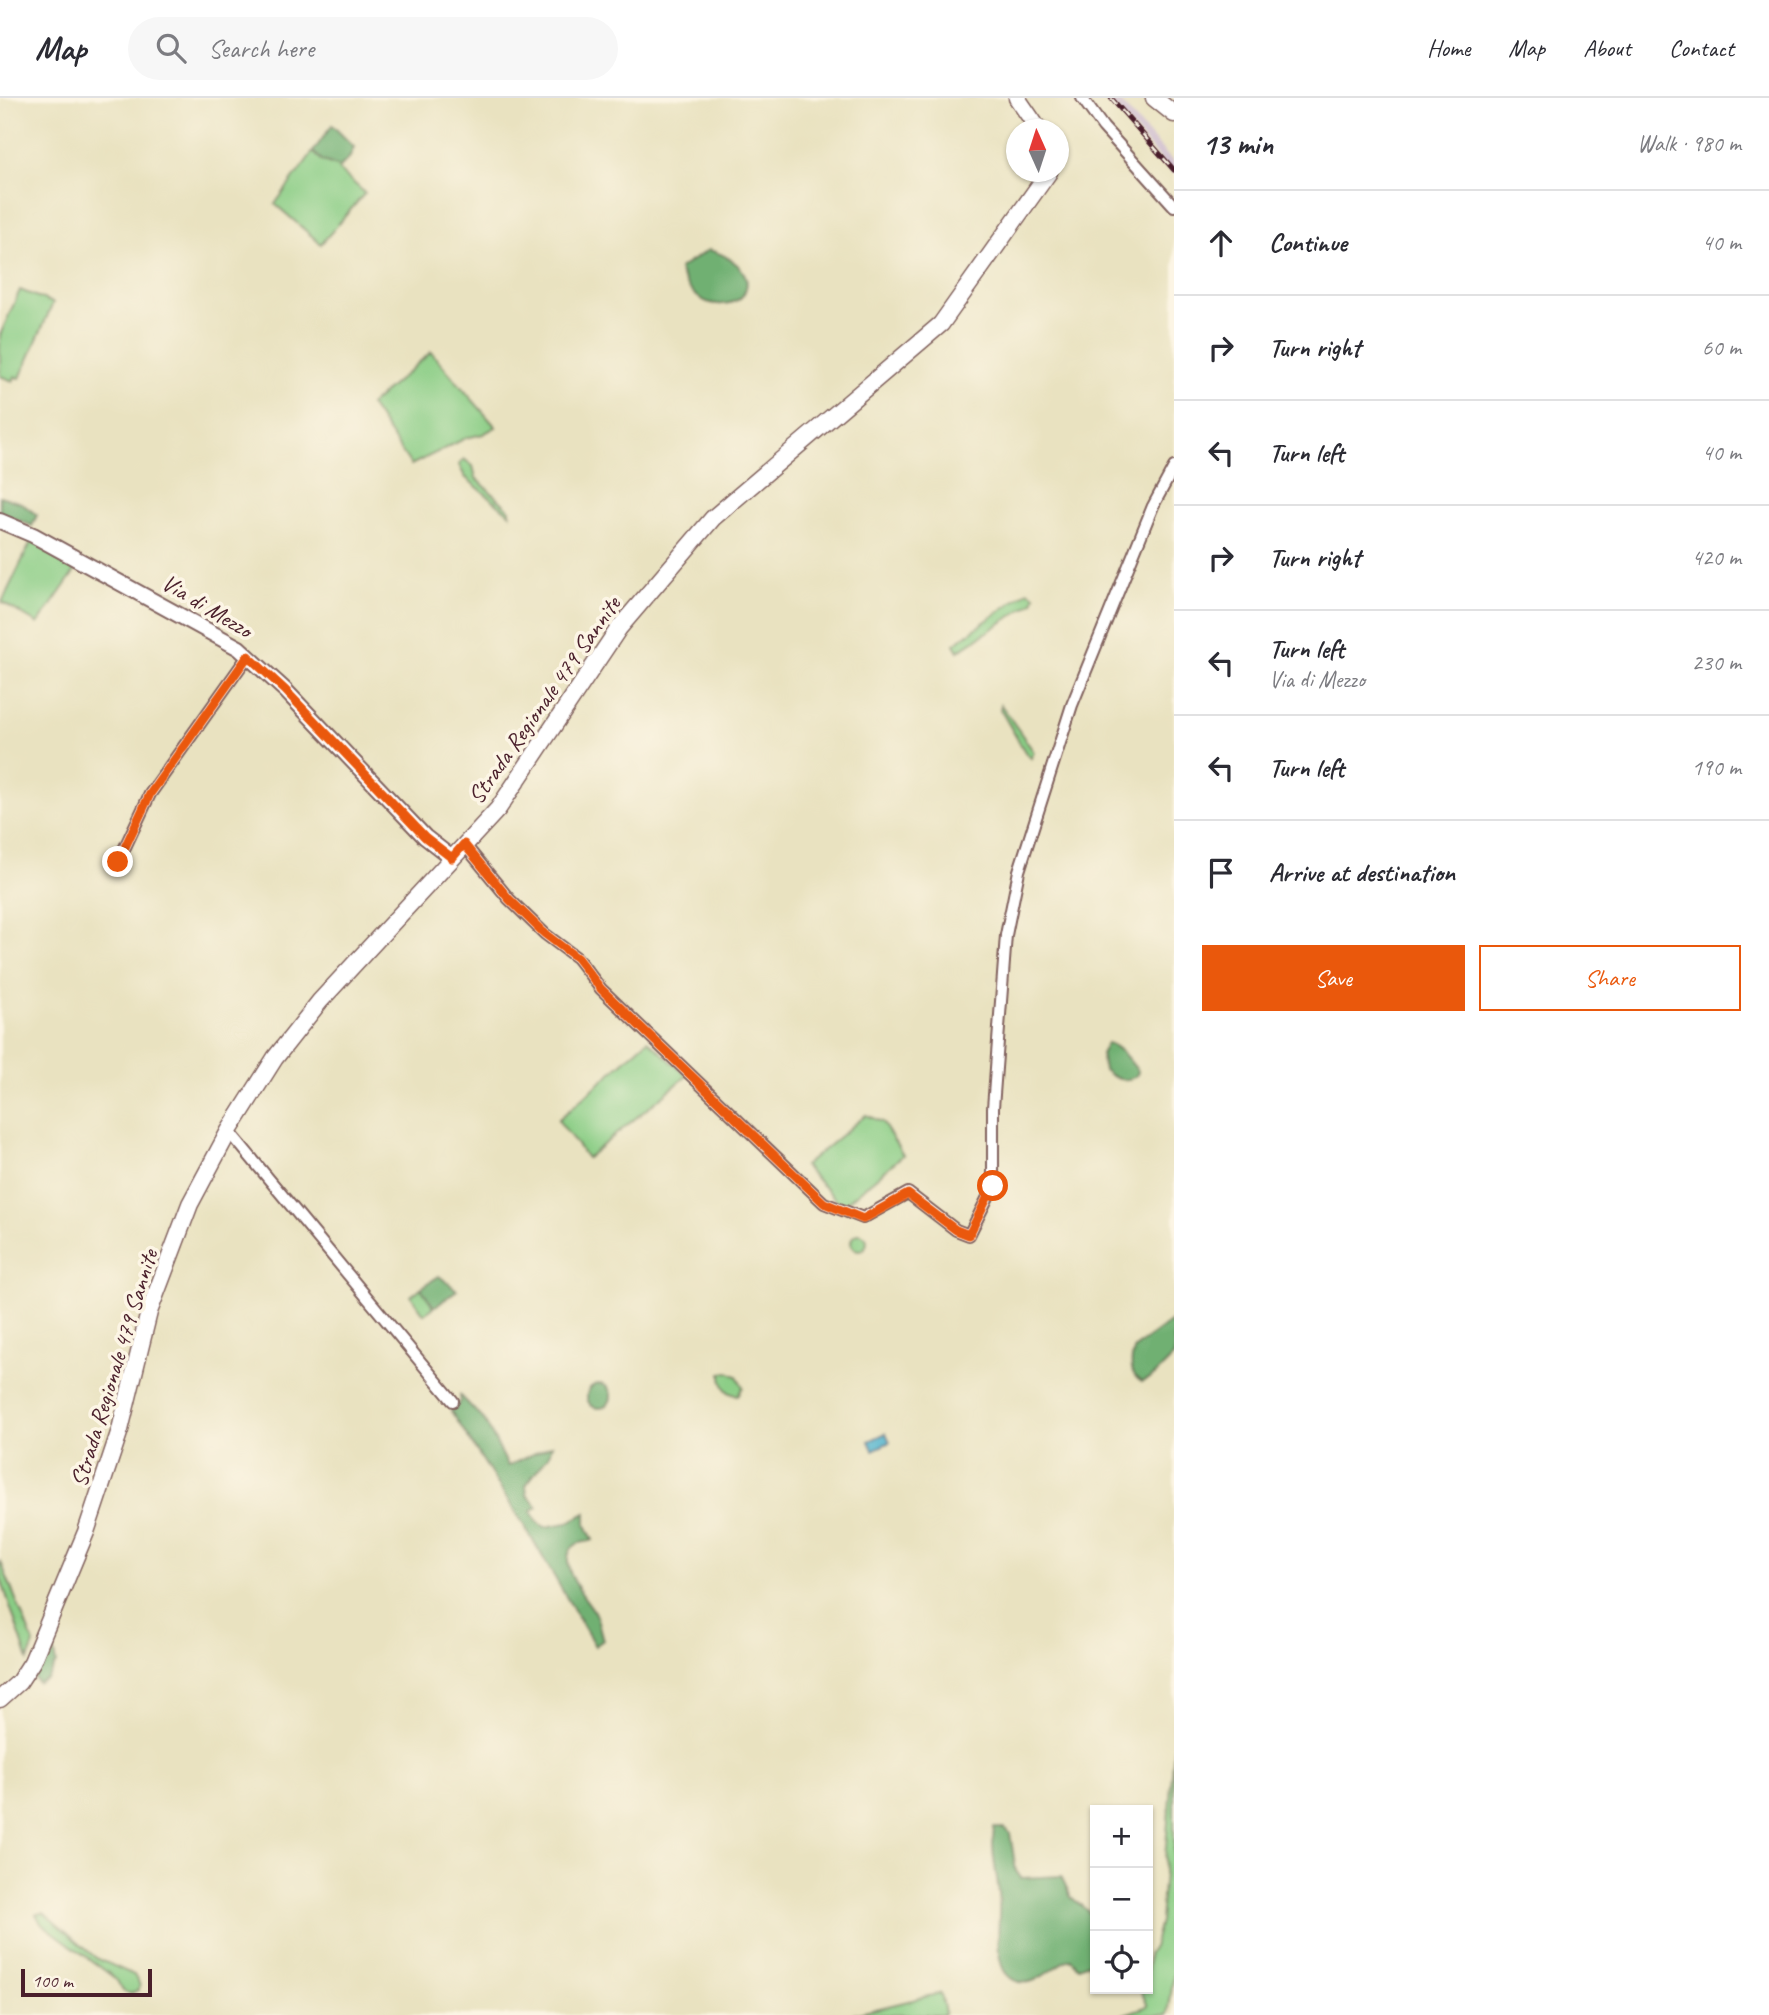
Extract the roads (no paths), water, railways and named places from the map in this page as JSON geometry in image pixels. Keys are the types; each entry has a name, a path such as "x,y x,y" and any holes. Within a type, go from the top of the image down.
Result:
{"main road":[{"path":"1017,98 1031,119"},
{"path":"1154,98 1174,114"},
{"name":"Strada Regionale 479 Sannite","path":"0,1699 19,1682 32,1662 86,1532 117,1440 153,1299 190,1204 229,1131 275,1058 320,1001 498,809 620,628 713,518 941,324 1042,182"},
{"name":"Via di Mezzo","path":"0,521 33,535 239,648 285,690 425,837 452,858"}],"street":[{"path":"1082,98 1102,127 1174,206"},
{"path":"464,844 509,899 545,934 577,958 601,989 824,1203 863,1219 908,1194 956,1230 969,1235 993,1186 993,1108 1006,935 1019,871 1072,705 1153,506 1174,467"},
{"path":"118,862 150,794 248,656"},
{"path":"229,1131 453,1401"}],"water":[{"path":"886,1433 890,1442 873,1450 869,1441"}],"railway":[{"path":"1111,98 1174,170"}]}
